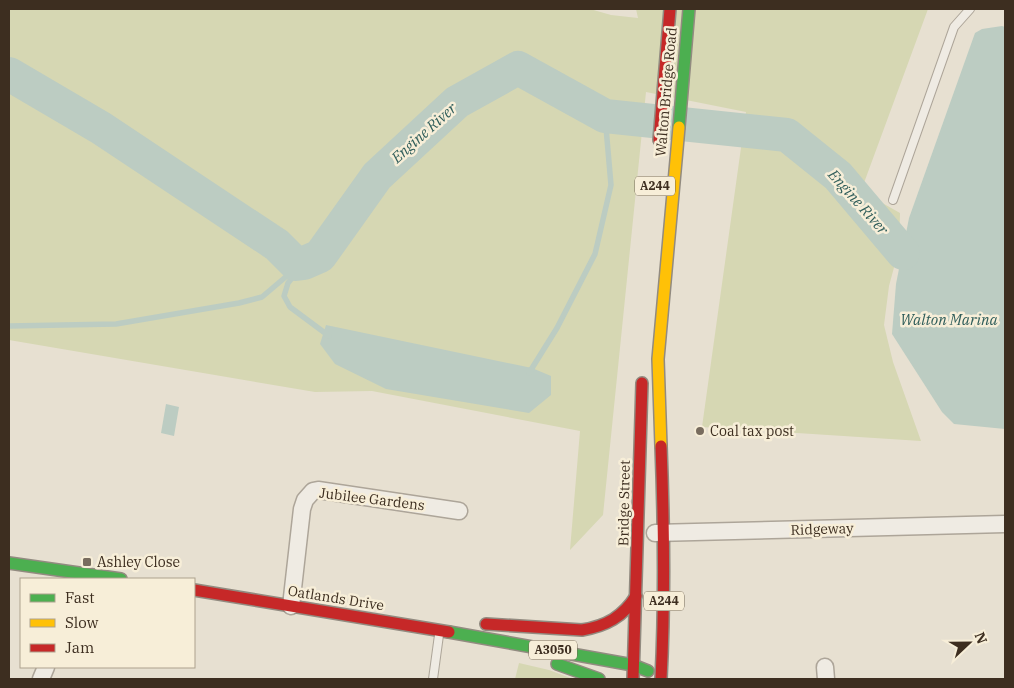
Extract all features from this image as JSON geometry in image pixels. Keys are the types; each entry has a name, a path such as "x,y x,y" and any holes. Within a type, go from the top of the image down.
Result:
{"main road":[{"name":"Walton Bridge Road","path":"658,152 670,9"},
{"name":"Walton Bridge Road","path":"664,533 658,382 660,328 689,9"},
{"name":"Bridge Street","path":"633,679 642,372"},
{"name":"A244","path":"659,677 664,533"},
{"path":"9,563 79,576 107,578"},
{"name":"Oatlands Drive","path":"195,590 439,630 633,665"},
{"path":"478,623 582,630 595,628 617,618 626,610 636,596"},
{"path":"416,627 460,622"},
{"name":"Oatlands Drive","path":"473,636 599,679"},
{"name":"A3050","path":"633,665 659,677"}],"street":[{"name":"Jubilee Gardens","path":"291,606 302,509 305,500 313,491 318,490 459,511"},
{"name":"Ridgeway","path":"638,533 1005,524"}],"lane":[{"path":"893,200 954,27 970,9"},
{"path":"433,679 439,630"}],"green space":[{"path":"9,9 590,9 611,15 638,18 636,9 928,9 861,191 900,213 899,249 889,286 884,325 893,362 921,441 702,427 746,112 646,92 603,515 570,550 580,431 372,391 315,392 9,340"},
{"path":"519,663 549,670 573,679 515,679"}],"water":[{"name":"Walton Marina","path":"1005,27 1005,429 954,424 942,412 892,334 896,284 909,218 975,33 982,29"},
{"path":"326,325 532,368 551,376 551,395 529,413 386,389 335,364 320,344"},
{"path":"166,404 179,407 174,436 161,433"}],"waterway":[{"name":"Engine River","path":"9,74 101,128 277,245 296,264 304,263 320,256 377,176 457,102 518,68 605,116 787,135 838,176 903,253"},
{"path":"529,373 557,328 595,254 611,185 605,116"},
{"path":"304,263 288,283 284,296 290,307 329,336"},
{"path":"9,326 116,324 239,303 262,297 295,269 296,264"}],"traffic: fast":[{"path":"679,127 689,9"},
{"path":"9,563 114,578"},
{"path":"449,632 633,665 648,671"},
{"path":"557,664 599,679"}],"traffic: slow":[{"path":"661,446 658,359 679,127"}],"traffic: jam":[{"path":"659,140 670,9"},
{"path":"633,679 642,383"},
{"path":"661,446 664,562 661,679"},
{"path":"195,590 449,632"},
{"path":"486,624 582,630 599,626 620,615 636,596"}],"place":[{"name":"Coal tax post","path":"700,431"},
{"name":"Ashley Close","path":"87,562"}]}
